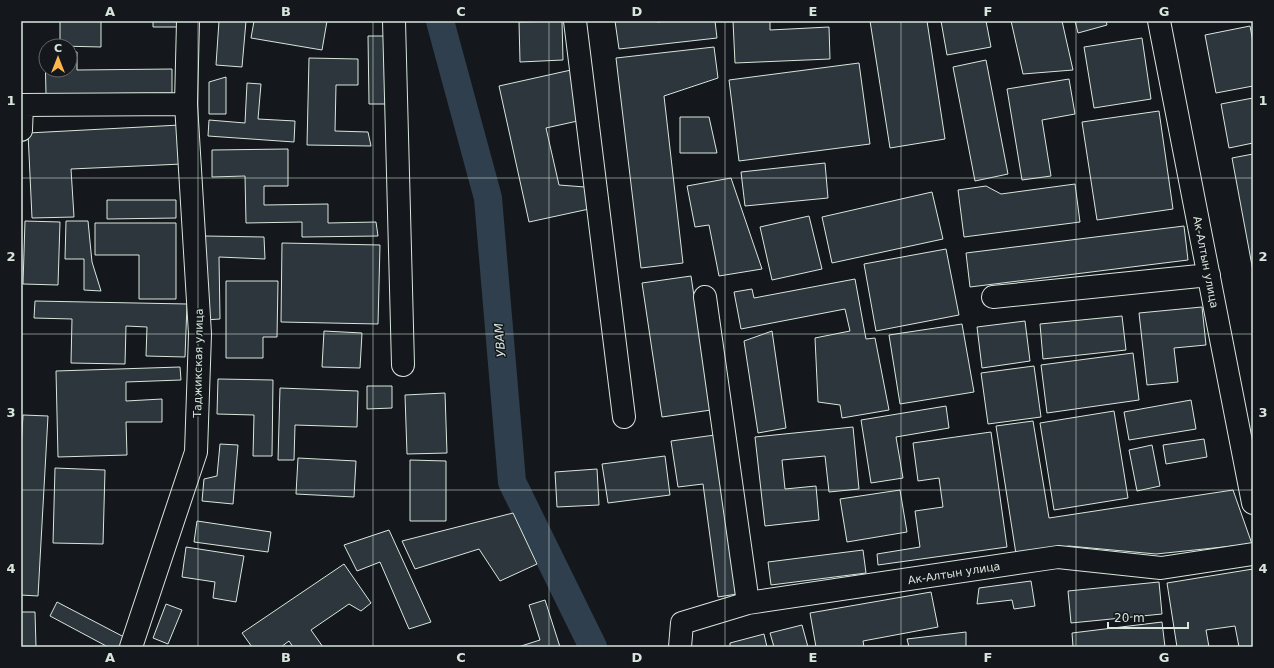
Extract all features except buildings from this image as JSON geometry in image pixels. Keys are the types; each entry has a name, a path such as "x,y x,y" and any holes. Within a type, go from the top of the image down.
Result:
{"street":[{"name":"Таджикская улица","path":"131,647 196,452 200,334 186,104 188,21"},
{"path":"394,21 403,365"},
{"path":"575,21 624,417"},
{"name":"Ак-Алтын улица","path":"1159,21 1253,503"},
{"path":"21,130 21,105 186,104"},
{"path":"993,297 1209,275"},
{"path":"705,298 748,604"},
{"name":"Ак-Алтын улица","path":"680,647 682,623 748,604 1058,557 1161,568 1253,554"}],"waterway":[{"name":"УВАМ","path":"440,21 488,198 512,482 593,647"}]}
